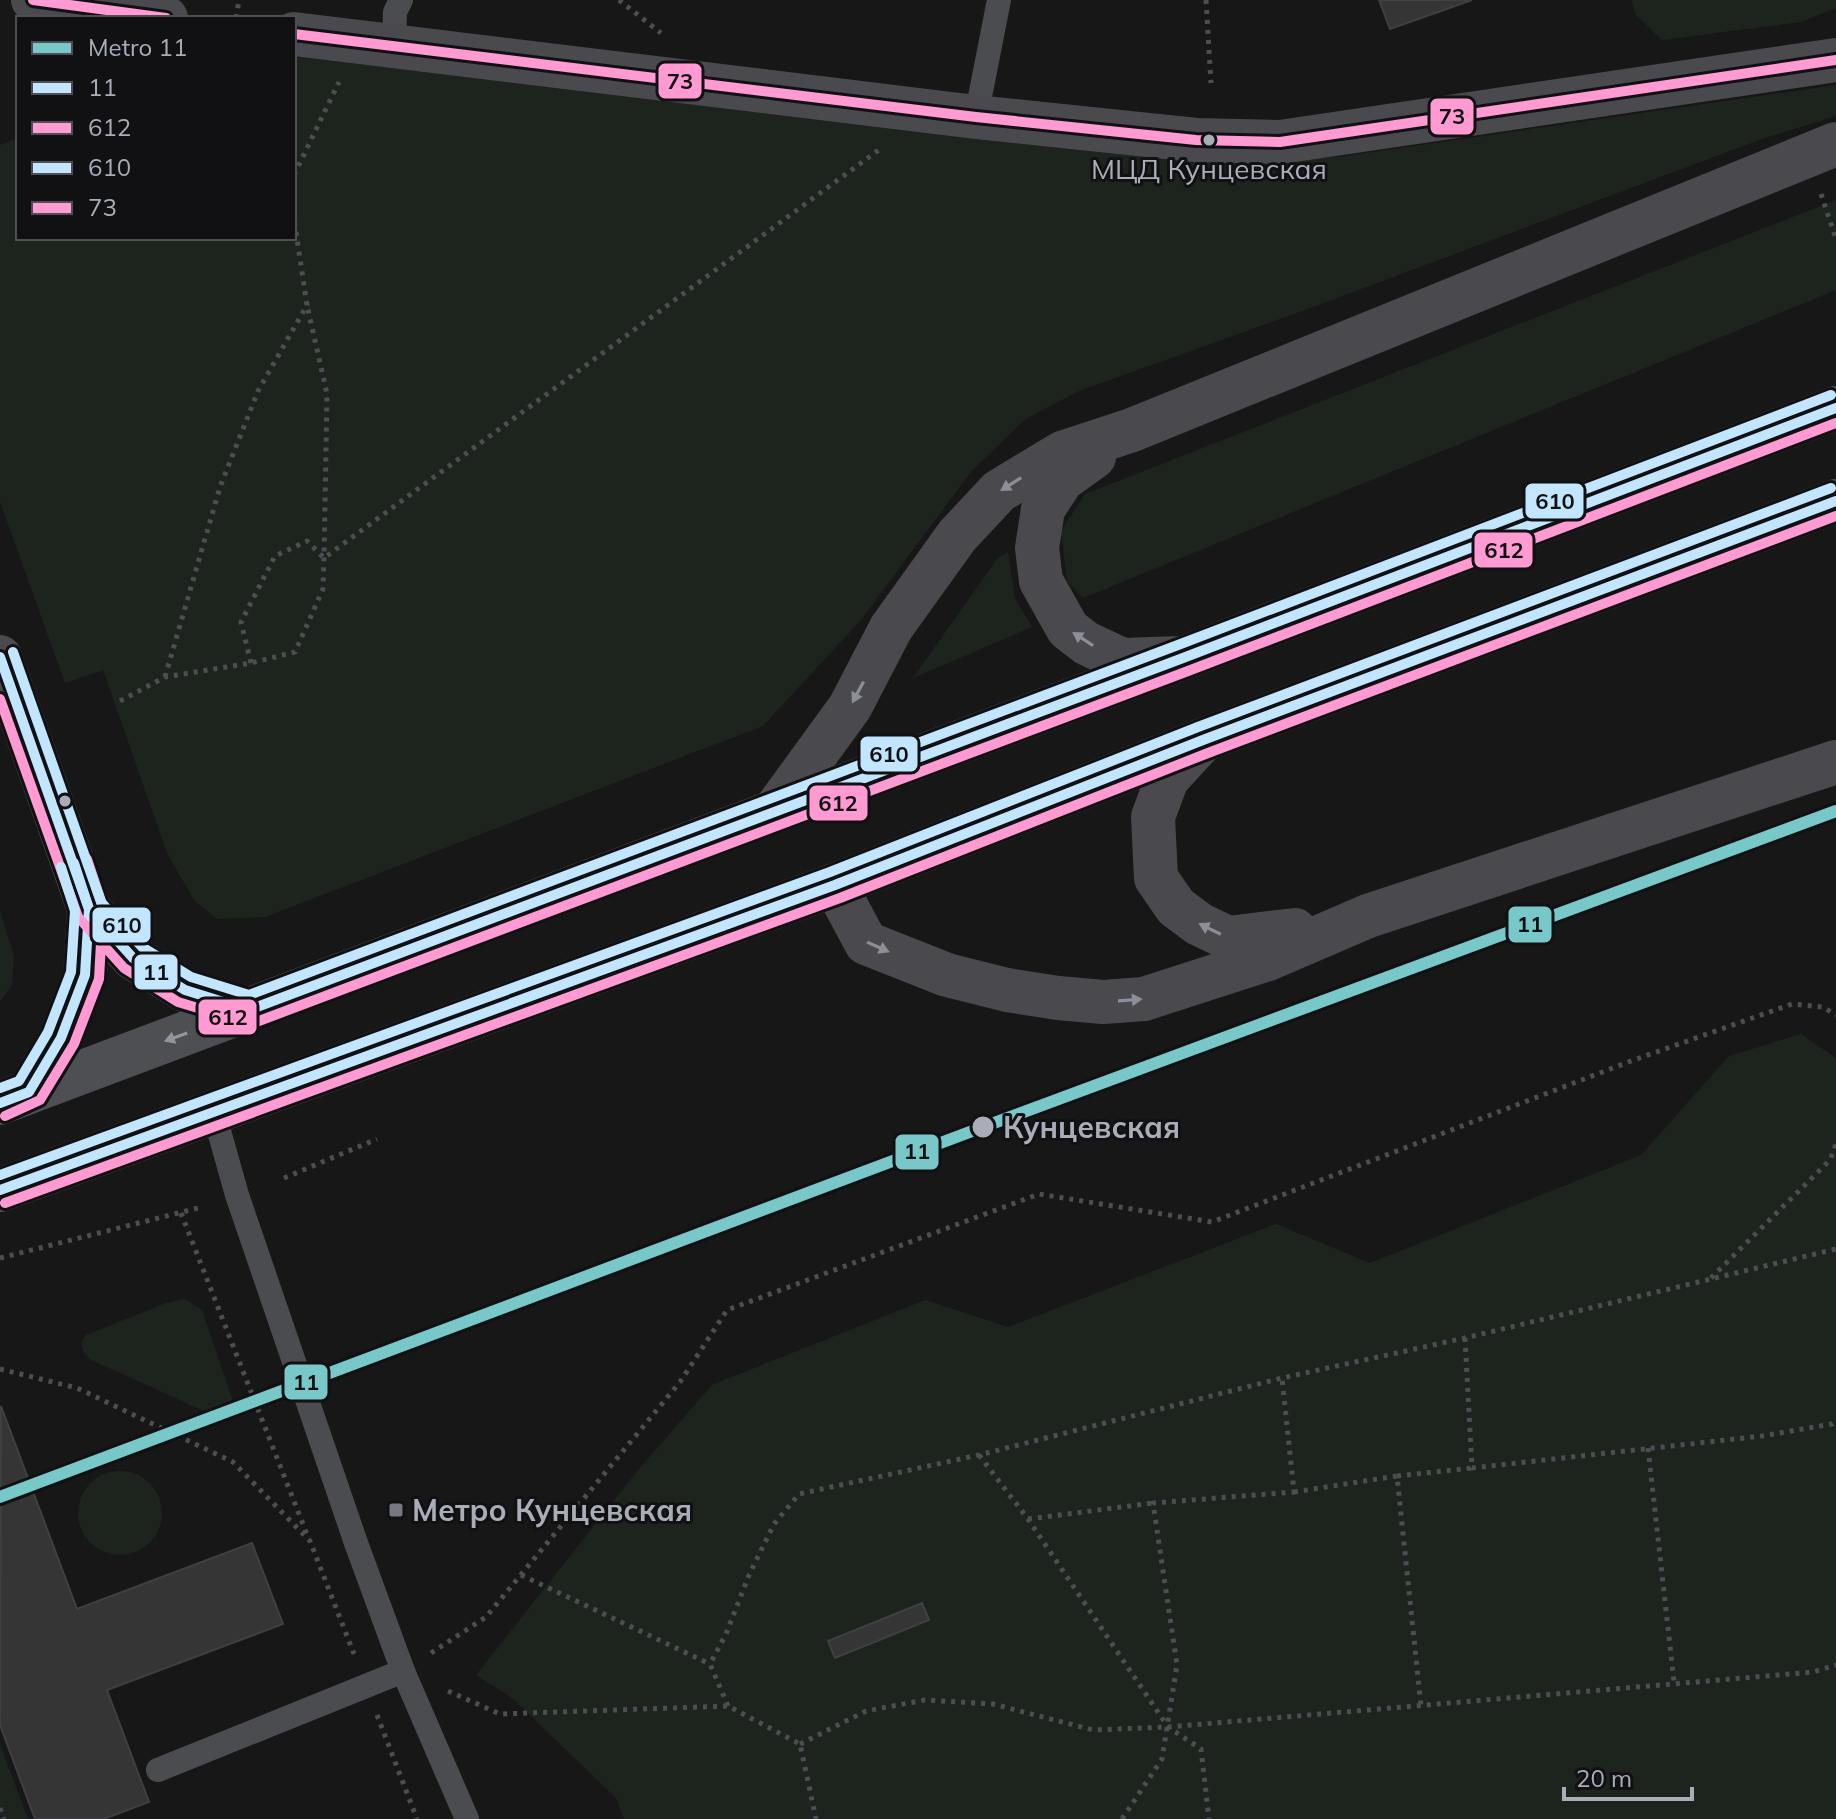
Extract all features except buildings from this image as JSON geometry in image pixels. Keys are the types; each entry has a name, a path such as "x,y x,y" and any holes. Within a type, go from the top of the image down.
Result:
{"main road":[{"path":"15,1097 1183,658 1836,408"},
{"path":"0,1190 835,885 1203,740 1836,501"}],"street":[{"path":"33,0 151,16"},
{"path":"296,34 976,117 1196,140 1280,142 1836,60"},
{"path":"775,810 850,707 891,628 957,536 999,491 1062,453 1132,430 1836,144"},
{"path":"1132,430 1062,480 1043,509 1037,548 1041,581 1068,629 1086,643 1122,660 1183,658"},
{"path":"0,657 89,909 133,958 185,990 249,1010"},
{"path":"1203,740 1167,779 1153,817 1156,878 1176,907 1199,924 1228,938 1271,935 1368,916"},
{"path":"835,885 866,943 947,975 1007,990 1103,1002 1144,999 1268,959 1368,916 1836,762"},
{"path":"15,1097 61,1038 85,975 89,909"}],"lane":[{"path":"376,44 401,0"},
{"path":"976,117 999,0"},
{"path":"214,1113 247,1225 356,1543 403,1671 467,1819"},
{"path":"158,1770 403,1671"}],"path":[{"path":"619,0 671,41 656,39"},
{"path":"1206,0 1211,83"},
{"path":"296,172 376,44"},
{"path":"324,558 892,140"},
{"path":"1820,192 1836,239"},
{"path":"120,701 165,677 251,663 295,652 323,589 327,394 307,305 296,232"},
{"path":"165,677 220,487 258,391 307,305"},
{"path":"251,663 241,622 275,556 307,541 324,558"},
{"path":"403,1671 486,1617 680,1382 727,1310 1039,1194 1212,1222 1631,1061 1792,1004 1823,1007 1836,1015"},
{"path":"284,1178 377,1139"},
{"path":"1711,1279 1830,1160 1836,1144"},
{"path":"0,1258 202,1207"},
{"path":"181,1213 417,1819"},
{"path":"710,1664 774,1524 799,1494 979,1455 1282,1378 1465,1338 1836,1249"},
{"path":"1465,1338 1472,1468"},
{"path":"0,1369 77,1388 233,1462 310,1541"},
{"path":"1282,1378 1294,1492"},
{"path":"1028,1519 1153,1503 1294,1492 1397,1476 1762,1436 1836,1421"},
{"path":"1648,1448 1674,1682"},
{"path":"979,1455 1028,1519 1168,1727 1201,1749 1209,1819"},
{"path":"1397,1476 1421,1706"},
{"path":"1122,1819 1162,1759 1177,1665 1153,1503"},
{"path":"521,1575 710,1664 728,1706"},
{"path":"800,1744 866,1711 925,1700 993,1704 1093,1730 1168,1727 1813,1672 1836,1665"},
{"path":"403,1671 500,1714 728,1706 800,1744"},
{"path":"800,1744 816,1819"},
{"path":"0,1808 4,1819"}],"shaded area":[{"path":"1632,0 1836,0 1836,8 1801,22 1662,40 1635,14"},
{"path":"296,56 1196,161 1338,157 1836,85 1836,116 1765,138 1079,391 1024,420 970,473 861,620 763,726 265,917 217,919 194,900 167,853 103,670 65,683 0,502 0,145 16,139 16,240 296,240"},
{"path":"1836,200 1836,290 1083,598 1067,581 1061,531 1085,494"},
{"path":"1008,552 1015,598 1032,627 913,678 997,559"},
{"path":"0,911 14,956 12,985 0,1001"},
{"path":"1801,1034 1836,1058 1836,1819 624,1819 616,1798 512,1698 476,1675 638,1470 712,1385 925,1300 1008,1327 1276,1224 1370,1263 1641,1155 1729,1056"},
{"path":"185,1299 202,1310 233,1401 220,1410 204,1411 91,1360 84,1353 81,1343 86,1335 166,1303"},
{"path":"120,1471 136,1474 150,1483 159,1497 162,1513 159,1529 150,1543 136,1552 120,1555 104,1552 90,1543 81,1529 78,1513 81,1497 90,1483 104,1474"},
{"path":"0,1744 28,1819 0,1819"}],"metro line":[{"name":"11","path":"0,1497 983,1127 1836,811"}],"transit line":[{"name":"73","path":"33,0 151,16"},
{"name":"73","path":"296,34 976,117 1196,140 1280,142 1836,60"},
{"name":"610","path":"13,652 101,902 142,947 191,977 249,995 1831,395"},
{"name":"11","path":"0,657 89,909 133,958 185,990 249,1010 1836,408"},
{"name":"612","path":"0,699 78,917 124,968 178,1002 251,1024 1836,423"},
{"name":"610","path":"0,1175 830,872 1198,727 1831,488"},
{"name":"11","path":"0,1190 835,885 1203,740 1836,501"},
{"name":"612","path":"5,1203 840,898 1208,753 1836,516"},
{"name":"612","path":"5,1116 40,1100 74,1044 99,979 103,907 87,859"},
{"name":"11","path":"0,1103 29,1092 61,1038 85,975 89,909 74,863"},
{"name":"610","path":"0,1088 19,1081 48,1032 71,972 75,911 61,867"}],"place":[{"name":"МЦД Кунцевская","path":"1209,140"},
{"name":"Кунцевская","path":"983,1127"},
{"name":"Метро Кунцевская","path":"396,1510"}]}
